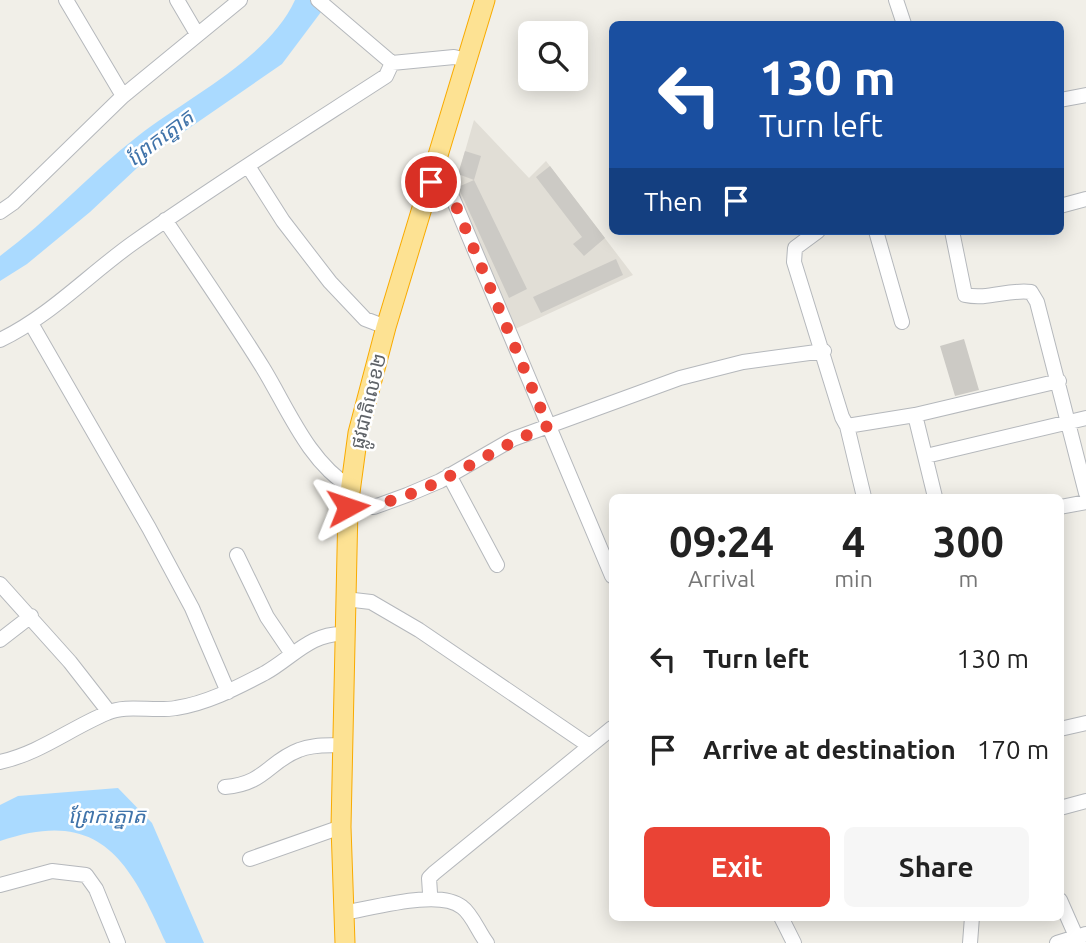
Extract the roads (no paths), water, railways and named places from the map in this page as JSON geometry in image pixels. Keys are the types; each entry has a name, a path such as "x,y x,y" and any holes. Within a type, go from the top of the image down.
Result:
{"highway":[{"name":"ផ្លូវជាតិលេខ២","path":"345,943 341,827 345,599 348,507 358,433 386,327 485,0"}],"street":[{"path":"66,0 122,96"},
{"path":"177,0 197,34"},
{"path":"0,212 13,203 122,96 240,0"},
{"path":"318,0 391,64 454,57 466,60"},
{"path":"896,0 903,21"},
{"path":"0,340 32,325 87,276 166,220 386,76 391,64"},
{"path":"1064,99 1086,95"},
{"path":"248,166 283,221 330,282 365,319 386,327"},
{"path":"431,182 448,187 609,567"},
{"path":"1064,205 1086,199"},
{"path":"166,220 263,368 318,459 331,475 350,487"},
{"path":"812,235 794,248 793,254 842,417 848,426 863,494"},
{"path":"877,235 901,322"},
{"path":"954,235 965,295 978,298 1031,292 1037,302 1070,422 1086,493"},
{"path":"32,325 192,608 228,692"},
{"path":"348,507 374,507 449,475 513,439 680,378 743,362 824,351"},
{"path":"848,426 915,415 1059,381"},
{"path":"915,415 934,494"},
{"path":"926,456 1086,418"},
{"path":"449,475 497,565"},
{"path":"1064,506 1086,502"},
{"path":"237,555 267,617 292,654"},
{"path":"0,584 31,616 108,712"},
{"path":"345,599 371,602 419,630 588,745"},
{"path":"0,640 31,616"},
{"path":"0,762 51,744 108,712 176,708 205,702 269,671 324,636 345,634"},
{"path":"1064,728 1086,723"},
{"path":"430,893 429,878 434,873 609,730"},
{"path":"226,787 260,778 297,750 344,745"},
{"path":"1064,807 1086,801"},
{"path":"250,859 341,827"},
{"path":"0,885 52,871 86,875 96,889 118,943"},
{"path":"342,913 415,901 452,902 463,907 487,943"},
{"path":"1057,943 1080,938 1064,908"},
{"path":"784,921 794,943"},
{"path":"970,943 972,921"}],"water":[{"name":"ព្រែកត្នោត","path":"295,0 330,0 282,64 153,153 90,212 27,264 0,281 0,256 138,136 247,59 283,21"},
{"name":"ព្រែកត្នោត","path":"118,788 152,823 204,943 166,943 139,888 124,866 107,848 87,837 63,831 35,832 0,841 0,805 18,796"}]}
